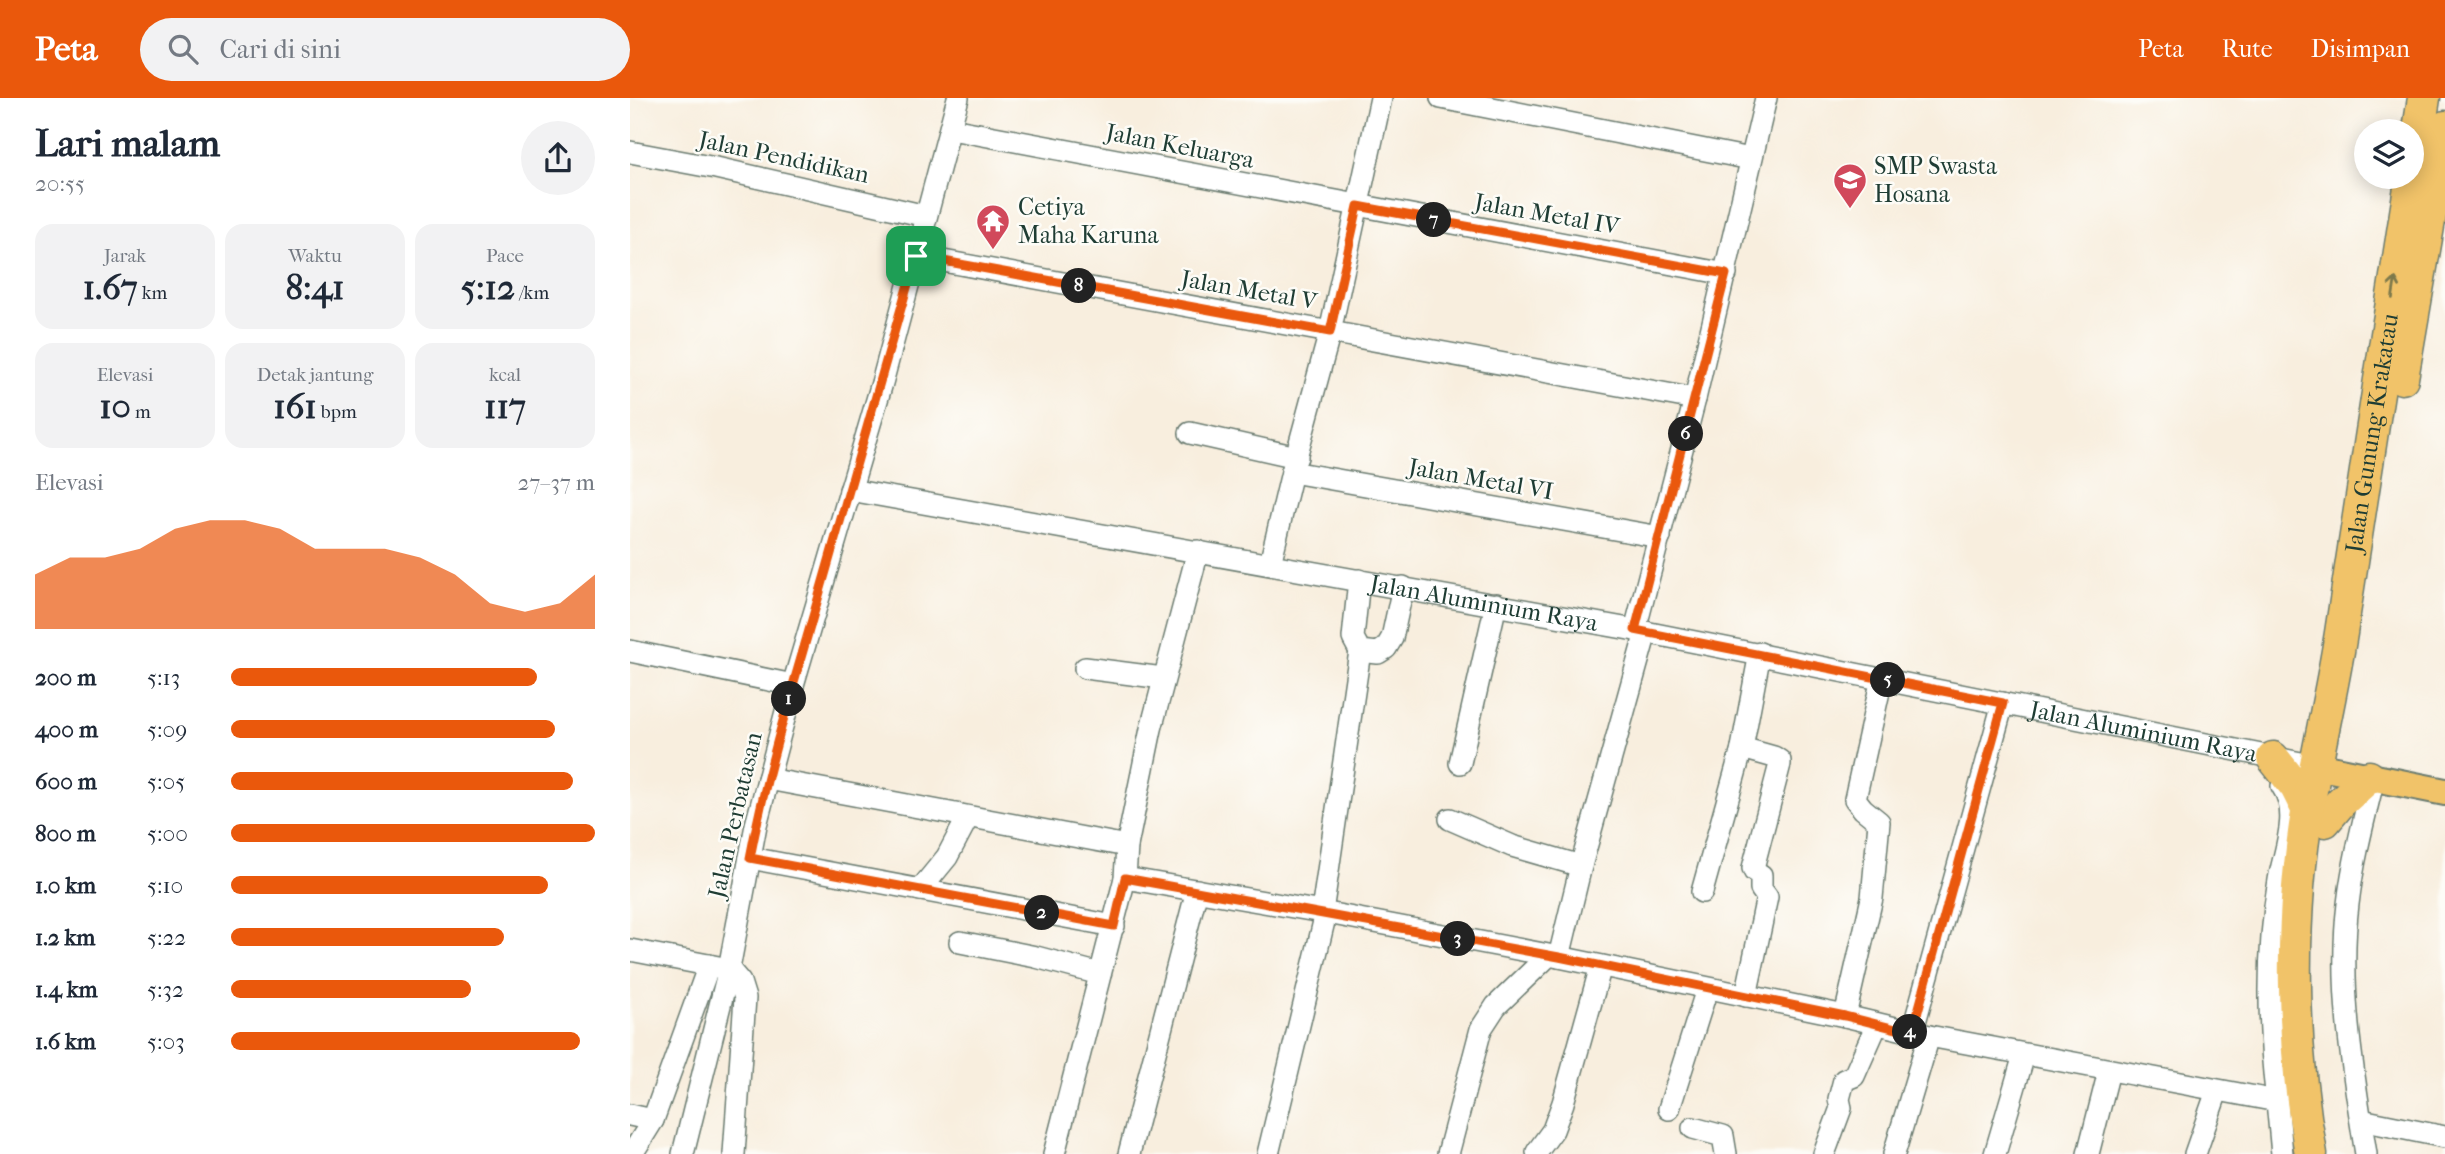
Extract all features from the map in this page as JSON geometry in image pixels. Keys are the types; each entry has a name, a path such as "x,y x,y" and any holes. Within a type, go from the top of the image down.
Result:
{"highway":[{"name":"Jalan Gunung Krakatau","path":"2325,768 2339,643 2424,98"},
{"name":"Jalan Gunung Krakatau","path":"2325,768 2445,127"},
{"path":"2261,755 2296,788 2316,815 2309,951 2311,1048 2328,1154"},
{"path":"2311,1154 2303,1109 2297,1016 2298,909 2325,768"},
{"path":"2316,815 2341,802 2372,778"}],"main road":[{"name":"Jalan Aluminium Raya","path":"2325,768 2445,792"}],"street":[{"name":"Jalan Perbatasan","path":"683,1154 719,967 750,858 793,685 916,256 958,98"},
{"path":"1270,564 1330,332 1381,98"},
{"path":"1441,98 1751,159"},
{"path":"1448,1154 1481,1029 1496,1006 1554,957 1581,866 1640,631 1660,537 1726,274 1766,98"},
{"name":"Jalan Keluarga","path":"951,129 1358,206"},
{"name":"Jalan Pendidikan","path":"630,152 716,168 926,216"},
{"name":"Jalan Metal IV","path":"1358,206 1726,274"},
{"name":"Jalan Metal V","path":"916,256 1695,399"},
{"name":"Jalan Metal VI","path":"1189,433 1294,464 1660,537"},
{"name":"Jalan Aluminium Raya","path":"850,490 1760,653 2325,768"},
{"path":"1054,1154 1114,926 1125,878 1127,846 1163,678 1198,551"},
{"path":"1268,1154 1324,913 1360,651 1353,638 1359,580"},
{"path":"1360,651 1378,653 1388,646 1403,587"},
{"path":"1460,763 1496,604"},
{"path":"630,651 793,685"},
{"path":"1702,892 1742,748 1760,653"},
{"path":"1085,668 1163,678"},
{"path":"1845,1016 1872,898 1879,822 1855,799 1882,678"},
{"path":"1894,1154 1920,1035 2003,703"},
{"path":"1742,748 1774,757 1780,763 1753,866 1753,870 1761,875 1761,889 1767,897 1746,996"},
{"path":"2261,755 2290,801 2291,812 2271,932 2268,988 2270,1045 2281,1154"},
{"path":"2366,1154 2351,1044 2345,952 2354,866 2372,778"},
{"path":"768,779 1127,846"},
{"path":"920,890 947,857 968,817"},
{"path":"1450,819 1511,846 1581,866"},
{"path":"750,858 1114,926"},
{"path":"1125,878 1601,966 1845,1016 1920,1035 2277,1101"},
{"path":"1129,1154 1197,890"},
{"path":"960,942 1036,957 1100,974"},
{"path":"630,950 719,967 740,982 745,998 734,1154"},
{"path":"1537,1152 1553,1130 1559,1114 1601,966"},
{"path":"632,1154 653,1120 719,967"},
{"path":"1669,1109 1707,989"},
{"path":"1824,1154 1841,1108 1839,1099 1844,1080 1854,1076 1877,1024"},
{"path":"1995,1154 2024,1055"},
{"path":"2088,1154 2109,1072"},
{"path":"2196,1154 2217,1091"},
{"path":"630,1115 653,1120"},
{"path":"2361,1120 2445,1137"},
{"path":"1692,1128 1723,1136 1726,1154"}],"place":[{"name":"SMP Swasta Hosana","path":"1850,210"},
{"name":"Cetiya Maha Karuna","path":"993,251"}],"route":[{"path":"1358,206 1726,274 1635,630 2003,703 1912,1033 1845,1016 1559,957 1125,878 1114,926 750,858 756,825 793,685 882,383 916,256 1330,332 1358,206"}]}
